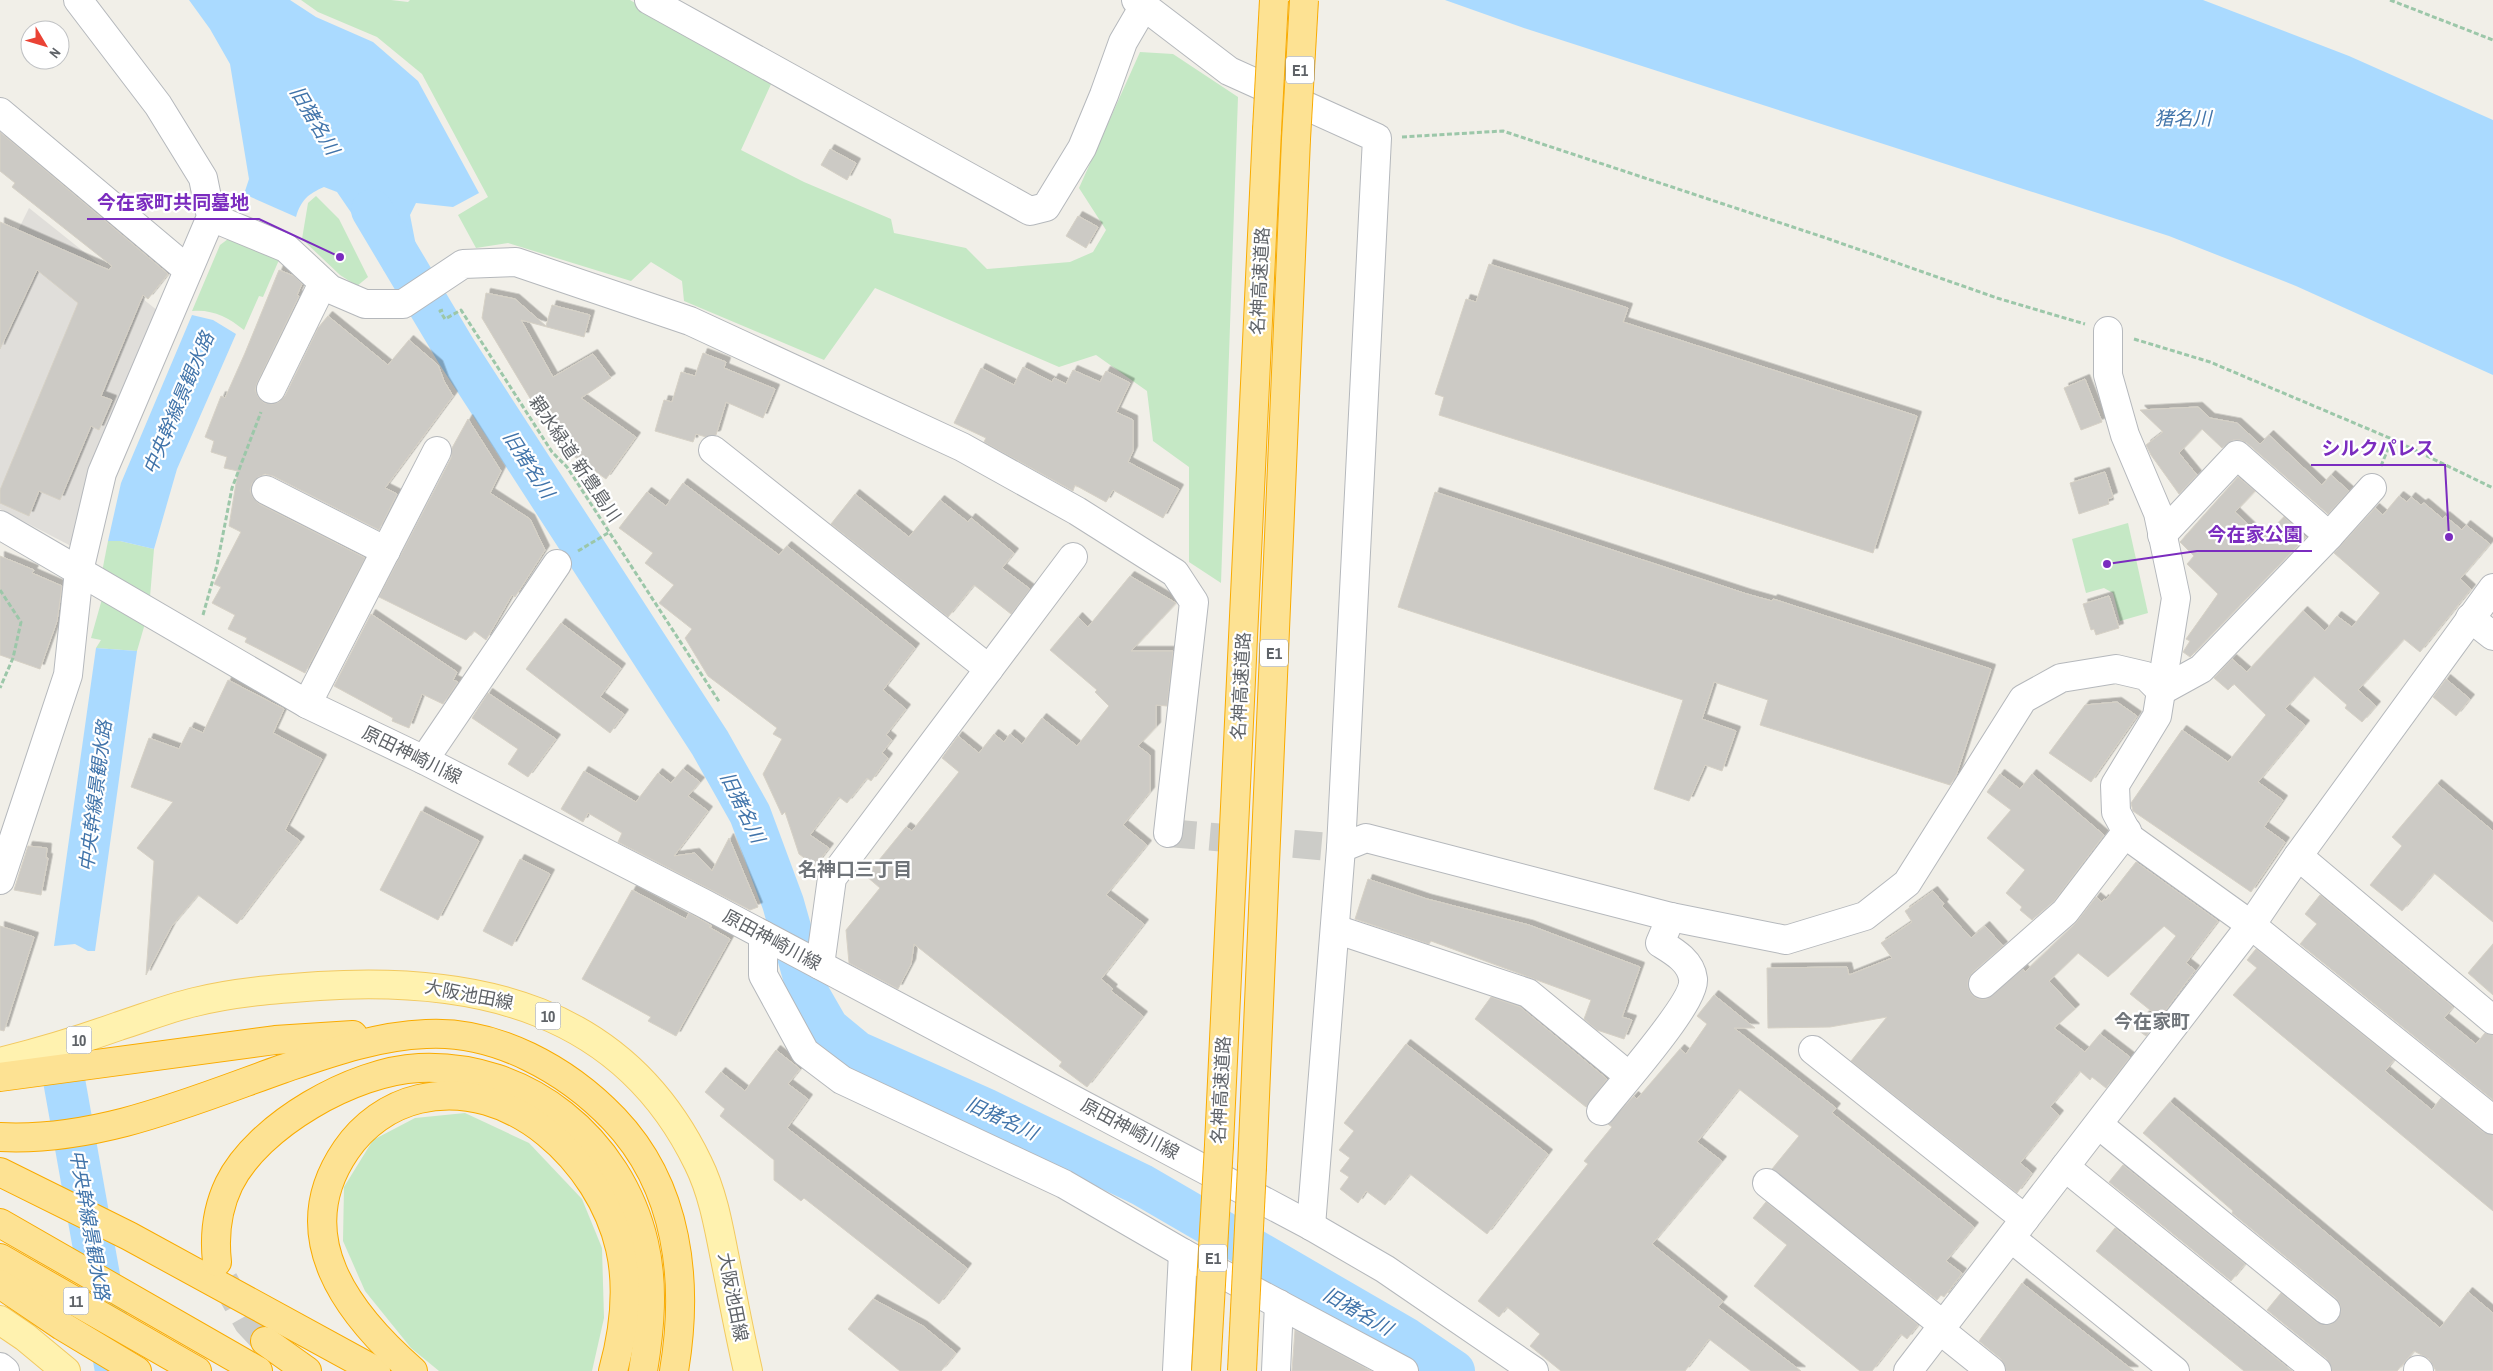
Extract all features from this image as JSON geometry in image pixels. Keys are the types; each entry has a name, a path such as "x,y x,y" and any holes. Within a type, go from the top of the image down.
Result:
{"highway":[{"name":"名神高速道路","path":"1206,1371 1219,1145 1274,0"},
{"name":"名神高速道路","path":"1242,1371 1296,139 1304,0"},
{"path":"0,1076 30,1064 126,1058 275,1040 381,1034 460,1036 492,1043 522,1054 577,1084 600,1104 622,1127 641,1153 657,1182 668,1210 677,1243 681,1313 674,1371"},
{"path":"0,1137 80,1133 109,1126 360,1044 427,1034"},
{"path":"217,1262 215,1241 217,1222 229,1184 254,1149 287,1120 336,1093 390,1073 417,1068 447,1068 504,1080 530,1092 558,1109 584,1131 606,1157 622,1184 635,1212 644,1244 648,1274 650,1306 643,1371"},
{"path":"413,1371 366,1326 339,1286 332,1272 325,1244 323,1221 325,1200 329,1181 339,1161 354,1139 373,1121 403,1104 418,1099 444,1095 494,1104 527,1119 564,1149 585,1171 600,1194 612,1220 620,1248 624,1278 624,1313 619,1348 613,1371"},
{"path":"0,1172 129,1236 376,1371"},
{"name":"11","path":"0,1223 258,1371"},
{"name":"11","path":"0,1258 197,1371"},
{"path":"0,1284 62,1326 137,1371"},
{"path":"62,1326 118,1371"},
{"path":"265,1341 307,1371"}],"main road":[{"name":"大阪池田線","path":"0,1062 30,1064 129,1023 195,1002 223,996 286,988 370,984 429,986 464,991 521,1005 568,1025 590,1039 632,1073 671,1116 686,1140 700,1166 716,1215 748,1371"},
{"path":"0,1320 25,1337 66,1371"}],"street":[{"path":"78,0 158,105 203,178 220,221 286,248 330,289 365,304 403,304 463,264 516,262 690,321 962,447 1104,527 1175,573 1194,602 1168,833"},
{"path":"649,0 1030,211 1046,207 1082,148 1140,3 1229,71 1377,138 1341,848 1312,1226"},
{"path":"0,112 188,270"},
{"path":"0,880 68,675 90,577 102,473 188,270 220,221"},
{"path":"271,388 323,283"},
{"path":"2108,331 2108,376 2125,436 2158,513 2176,598 2157,716 2114,786 2116,812 2130,838 2251,925 2493,1120"},
{"path":"713,450 990,669"},
{"path":"307,704 437,451"},
{"path":"2162,535 2237,455 2328,536"},
{"path":"2161,691 2201,669 2372,488"},
{"path":"266,490 386,551"},
{"name":"原田神崎川線","path":"0,526 307,704 424,760 763,935 1312,1226 1385,1269 1534,1371"},
{"path":"820,965 832,878 1072,557"},
{"path":"424,760 557,564"},
{"path":"1908,1371 2251,925 2298,856 2493,588"},
{"path":"2470,618 2493,636"},
{"path":"1341,848 1366,838 1671,917 1786,940 1865,916 1908,883 2023,699 2061,678 2116,670 2146,676 2161,691"},
{"path":"1983,984 2064,912 2127,831"},
{"path":"2298,856 2493,1020"},
{"path":"1601,1111 1690,995 1693,979 1687,963 1660,942 1671,917"},
{"path":"1334,929 1528,993 1629,1076"},
{"path":"763,935 764,975 806,1052 842,1080 1064,1184 1183,1253 1404,1371"},
{"path":"1813,1050 2018,1229 2176,1371"},
{"path":"2099,1125 2326,1310"},
{"path":"2065,1167 2317,1371"},
{"path":"1767,1183 1938,1332 1990,1371"},
{"path":"1177,1371 1183,1253"},
{"path":"1276,1371 1279,1304"},
{"path":"1938,1332 1965,1371"},
{"path":"0,1367 5,1371"}],"path":[{"path":"2390,0 2493,40"},
{"path":"1377,138 1503,131 1826,238 1997,298 2210,362 2392,439 2493,488"},
{"name":"親水緑道 新豊島川","path":"446,307 440,312 445,319 461,310 552,452 567,468 720,703"},
{"path":"196,639 217,565 232,488 244,452 271,388"},
{"path":"557,564 608,533"},
{"path":"0,590 21,622 13,658 0,688"}],"shaded area":[{"path":"29,208 158,311 71,546 0,509 0,267"}],"green space":[{"path":"301,0 391,0 408,2 410,0 630,0 772,82 741,150 804,182 891,219 894,233 966,248 987,269 1070,262 1093,252 1106,230 1079,188 1140,52 1173,54 1238,97 1221,583 1189,562 1189,467 1153,441 1147,391 1096,355 1059,367 875,288 824,360 684,301 682,281 651,262 631,281 508,243 476,248 458,215 488,197 422,74 377,37 318,12"},
{"path":"316,196 339,219 368,277 357,286 340,275 302,239 308,203"},
{"path":"228,239 279,260 263,297 259,296 244,330 220,315 206,311 192,311 220,245"},
{"path":"2128,523 2148,613 2120,621 2113,593 2104,588 2086,593 2072,539"},
{"path":"108,541 120,541 154,549 150,597 102,572"},
{"path":"102,599 146,620 137,651 96,648 101,640 91,638"},
{"path":"465,1113 529,1143 582,1199 602,1248 604,1318 592,1371 439,1371 411,1348 365,1291 343,1241 344,1187 373,1140 415,1118"}],"water":[{"path":"189,0 290,0 316,17 373,42 418,81 479,193 453,207 416,203 410,215 417,251 384,271 374,246 337,192 324,187 314,192 300,206 296,217 244,194 249,179 230,64 210,29"},
{"name":"猪名川","path":"1445,0 2203,0 2349,56 2493,120 2493,375 2296,286 2169,236 1527,29"},
{"path":"192,315 213,320 236,334 177,469 154,549 120,541 108,541 121,483"},
{"path":"96,648 137,651 95,951 88,951 75,944 54,946"}],"building":[{"path":"0,132 168,274 148,299 143,295 101,396 112,400 99,430 91,426 60,500 39,491 29,516 0,503 0,490 78,303 37,270 0,349 0,222 109,270 112,266 12,187 15,183 0,171"},
{"path":"830,149 856,163 847,180 821,165"},
{"path":"1078,216 1098,227 1086,248 1066,236"},
{"path":"1489,264 1628,308 1623,322 1917,416 1873,553 1439,415 1444,397 1435,394 1466,299 1476,302"},
{"path":"279,270 294,276 302,284 297,295 299,296 257,383 255,390 258,397 264,403 273,404 279,402 285,396 318,328 328,316 388,365 409,340 438,365 444,381 453,396 385,488 397,494 379,530 273,476 265,474 258,477 252,483 250,491 253,498 259,504 365,558 305,673 245,642 247,638 228,629 235,615 212,603 221,587 214,584 241,532 229,526 238,471 224,468 227,457 211,452 214,441 205,437 221,396 225,398 245,353"},
{"path":"486,293 515,299 546,326 552,305 590,315 584,337 521,320 553,377 593,354 611,378 581,398 636,437 606,479 558,445 482,318"},
{"path":"703,353 726,362 724,368 775,389 763,418 726,402 716,435 706,437 696,434 693,442 655,431 664,400 672,402 681,372 695,376"},
{"path":"1023,367 1052,382 1054,378 1066,384 1073,370 1100,382 1106,371 1130,383 1116,412 1133,420 1133,451 1128,462 1179,489 1163,518 1113,490 1106,502 1075,485 1073,491 984,442 986,438 954,423 981,368 1014,385"},
{"path":"2085,379 2102,422 2081,430 2064,388"},
{"path":"2198,407 2210,418 2237,423 2260,444 2269,435 2322,485 2331,475 2349,491 2328,514 2247,443 2233,440 2222,448 2202,429 2179,453 2197,475 2179,494 2146,445 2163,432 2140,410"},
{"path":"468,419 501,471 490,493 530,519 545,550 515,597 512,595 486,640 474,631 466,640 379,597 451,458 452,448"},
{"path":"2105,472 2113,497 2108,499 2109,504 2079,514 2070,483"},
{"path":"2238,477 2255,491 2235,512 2263,539 2284,517 2306,537 2190,657 2183,652 2190,641 2186,639 2218,594 2187,564 2194,556 2180,542"},
{"path":"683,483 779,555 787,546 915,648 883,690 906,709 886,735 892,740 882,753 888,758 871,781 867,778 847,803 839,797 810,835 829,848 815,866 799,854 785,812 782,815 763,774 782,739 773,734 777,728 708,676 685,638 692,629 659,603 674,585 645,563 653,553 619,528 647,492 666,506"},
{"path":"1435,492 1747,594 1772,601 1773,599 1991,669 1956,776 1950,785 1760,725 1768,700 1714,682 1702,719 1736,731 1722,771 1705,765 1689,801 1654,789 1683,700 1398,607"},
{"path":"855,494 909,537 940,500 968,522 971,518 1014,553 1002,568 1030,589 1011,614 974,585 948,617 831,524"},
{"path":"2399,496 2407,502 2411,497 2421,505 2424,503 2443,519 2445,516 2462,530 2466,525 2490,544 2460,579 2471,589 2420,652 2404,639 2358,690 2376,706 2362,722 2345,708 2347,705 2314,676 2285,709 2305,725 2258,782 2283,800 2264,827 2285,842 2251,892 2133,811 2131,803 2182,730 2228,762 2266,715 2234,684 2228,690 2214,678 2232,659 2247,672 2303,611 2325,631 2337,616 2352,627 2380,593 2334,553 2375,508 2383,515"},
{"path":"0,556 34,570 32,573 62,586 57,621 40,669 0,655"},
{"path":"1130,576 1176,603 1131,651 1173,651 1167,706 1156,705 1156,727 1138,746 1150,755 1150,792 1123,825 1147,845 1106,895 1144,924 1101,979 1113,989 1111,991 1143,1016 1087,1087 1059,1066 1062,1062 914,944 911,964 898,989 849,963 846,930 880,888 866,876 906,827 912,831 959,772 942,758 958,736 979,753 994,734 1004,742 1010,734 1022,744 1042,718 1077,746 1109,706 1095,692 1097,690 1050,650 1078,617 1088,627"},
{"path":"2109,596 2119,628 2096,635 2094,629 2091,630 2083,604"},
{"path":"371,614 457,672 453,680 458,682 443,704 422,694 409,728 392,721 393,718 334,686"},
{"path":"561,623 621,668 600,697 624,714 610,733 526,669"},
{"path":"2446,679 2470,699 2456,716 2433,697"},
{"path":"228,680 284,709 273,733 322,759 285,830 300,841 237,924 198,895 171,927 146,975 154,861 137,848 173,802 131,787 149,738 179,749 190,727 203,733"},
{"path":"488,693 556,739 528,777 508,764 518,749 472,718"},
{"path":"2117,702 2137,716 2091,782 2049,753 2085,705"},
{"path":"683,769 700,782 688,796 708,811 674,856 695,853 712,871 729,838 758,907 750,910 618,842 622,833 588,813 583,822 561,809 584,771 636,802 658,773 671,783"},
{"path":"2000,774 2020,789 2032,774 2104,835 2054,901 2032,920 2020,910 2022,907 2006,893 2025,870 1987,838 2011,810 1987,792"},
{"path":"2437,784 2493,831 2493,922 2434,873 2402,911 2370,885 2402,846 2392,837"},
{"path":"421,811 479,841 438,920 380,890"},
{"path":"28,846 47,848 46,858 48,858 41,895 14,890"},
{"path":"520,859 550,874 512,946 483,931"},
{"path":"2136,862 2218,921 2186,963 2195,970 2160,1018 2130,994 2176,936 2164,926 2108,977 2078,953 2049,981 2075,1009 2054,1028 2085,1052 2100,1034 2130,1057 2106,1088 2092,1077 2090,1080 2080,1071 2050,1107 2059,1115 2020,1163 2032,1173 2017,1193 1851,1061 1887,1017 1830,1027 1768,1028 1767,968 1847,967 1849,975 1892,958 1881,943 1912,922 1905,911 1933,891 1944,904 1942,906 1971,938 1985,926 2003,946 1973,972 1968,979 1968,988 1972,995 1978,999 1987,999 2023,969 2025,972 2075,924 2096,897 2102,902 2104,899 2106,900"},
{"path":"1368,879 1427,899 1529,925 1640,967 1622,1017 1632,1020 1624,1039 1597,1030 1584,1019 1591,1000 1431,941 1429,944 1355,919"},
{"path":"632,890 686,919 689,913 730,939 676,1036 648,1021 651,1017 582,979"},
{"path":"2320,895 2453,1007 2444,1018 2476,1044 2485,1033 2493,1035 2493,1100 2300,944 2317,924 2305,914"},
{"path":"0,926 34,937 4,1031 0,1030"},
{"path":"2493,944 2493,995 2468,973"},
{"path":"2256,949 2394,1060 2385,1071 2432,1110 2441,1098 2483,1132 2493,1135 2493,1211 2233,995 2257,968 2247,960"},
{"path":"1714,995 1755,1028 1734,1028 1836,1108 1832,1113 1974,1227 1946,1261 1962,1273 1944,1297 1941,1295 1937,1300 1772,1169 1799,1136 1739,1089 1697,1142 1722,1161 1652,1244 1723,1301 1718,1307 1801,1371 1751,1371 1709,1339 1685,1371 1561,1371 1530,1346 1540,1334 1507,1307 1499,1317 1478,1301 1588,1164 1584,1161 1612,1127 1608,1124 1634,1096 1637,1099 1680,1049 1686,1054 1707,1024 1697,1016"},
{"path":"1491,997 1520,1007 1607,1079 1586,1107 1475,1019"},
{"path":"2146,1014 2157,1022 2146,1036 2135,1028"},
{"path":"1406,1044 1548,1154 1487,1234 1410,1174 1385,1205 1366,1191 1358,1203 1340,1189 1349,1177 1340,1171 1350,1158 1339,1150 1354,1131 1344,1123"},
{"path":"776,1050 800,1069 788,1084 808,1099 787,1128 967,1268 939,1304 804,1198 801,1201 774,1180 774,1160 720,1116 725,1109 705,1092 721,1072 745,1091"},
{"path":"2170,1102 2440,1328 2468,1292 2493,1313 2493,1371 2436,1371 2429,1359 2414,1351 2397,1371 2332,1371 2327,1359 2267,1310 2281,1293 2316,1322 2324,1325 2332,1324 2338,1319 2341,1312 2340,1304 2336,1298 2232,1213 2233,1211 2143,1133"},
{"path":"2123,1165 2245,1264 2231,1281 2109,1182"},
{"path":"1766,1202 1918,1325 1907,1339 1901,1334 1872,1371 1860,1371 1754,1286 1787,1245 1753,1218"},
{"path":"2115,1228 2292,1371 2244,1371 2096,1251"},
{"path":"2022,1283 2134,1371 2006,1371 2001,1359 1979,1341"},
{"path":"873,1299 923,1326 956,1353 941,1371 900,1371 848,1329"},
{"path":"1295,1330 1371,1371 1292,1371"}],"waterway":[{"name":"旧猪名川","path":"372,210 456,351 710,743 750,814 783,903 809,995 828,1028 857,1052 985,1109 1142,1185 1407,1339 1454,1371"},
{"name":"中央幹線景観水路","path":"64,1080 116,1371"}],"tunnel":[{"path":"1168,833 1341,848"},
{"path":"224,1280 248,1323 265,1341"}],"place":[{"name":"今在家町共同墓地","path":"340,257"},
{"name":"シルクパレス","path":"2449,537"},
{"name":"今在家公園","path":"2107,564"}],"district":[{"name":"名神口三丁目","path":"855,869"},
{"name":"今在家町","path":"2152,1021"}]}
